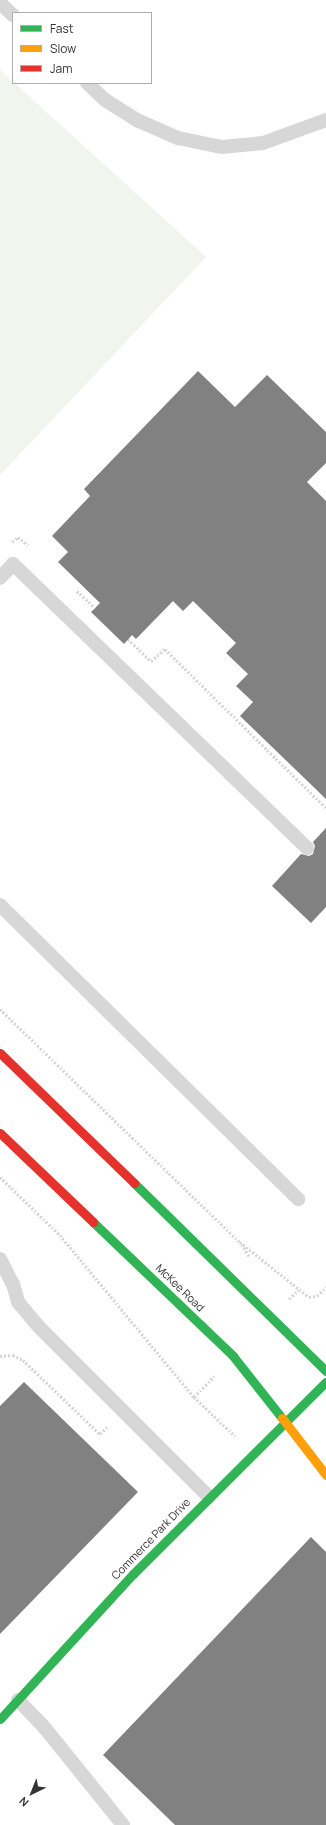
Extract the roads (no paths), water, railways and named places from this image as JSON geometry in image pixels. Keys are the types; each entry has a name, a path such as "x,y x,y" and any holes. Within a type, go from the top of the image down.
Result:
{"main road":[{"path":"0,1053 326,1371"},
{"name":"McKee Road","path":"0,1132 233,1356 326,1475"},
{"name":"Commerce Park Drive","path":"0,1719 133,1574 209,1497 286,1424 326,1382"}],"lane":[{"path":"0,3 12,14"},
{"path":"88,84 106,100 139,121 178,138 222,147 264,144 301,132 326,120"},
{"path":"0,578 13,564 307,848"},
{"path":"0,905 298,1199"},
{"path":"0,1259 13,1284 18,1302 40,1328 122,1412 209,1497"},
{"path":"18,1700 44,1727 123,1825"}]}
